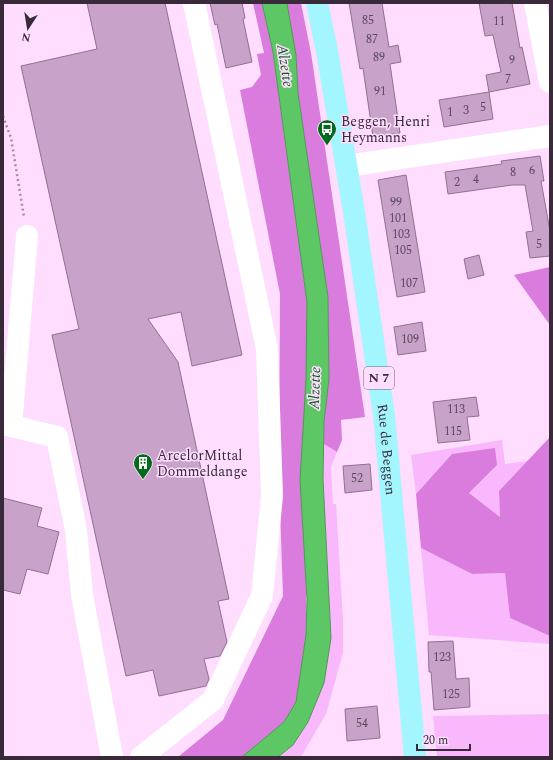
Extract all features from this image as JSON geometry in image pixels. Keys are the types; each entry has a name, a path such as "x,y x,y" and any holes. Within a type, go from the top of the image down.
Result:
{"main road":[{"name":"Rue de Beggen","path":"317,3 347,166 384,415 415,757"}],"street":[{"path":"142,757 213,700 262,596 272,496 267,349 194,3"},
{"path":"534,3 550,82"},
{"path":"347,166 550,136"},
{"path":"27,236 7,425 57,437 76,530 82,595 112,757"}],"path":[{"path":"3,116 11,138 27,236"}],"shaded area":[{"path":"253,3 262,3 273,52 307,302 306,635 296,702 284,722 242,757 178,757 223,720 283,596 279,480 280,294 240,90 252,87 261,75 257,54 264,53"},
{"path":"287,3 301,3 311,53 365,417 341,420 342,440 337,452 324,444 324,421 329,379 328,297 298,93 296,55"},
{"path":"550,267 550,325 514,275"},
{"path":"550,437 550,636 510,618 505,573 472,574 421,548 416,494 452,454 495,448 497,465 469,493 500,517 499,491"},
{"path":"502,440 505,464 528,461 499,491 500,517 469,493 497,465 452,454 416,494 411,455"},
{"path":"324,444 337,452 331,467 333,504 336,504 343,619 343,653 326,714 302,755 299,757 278,757 293,745 308,722 324,683 331,638 323,479"},
{"path":"421,548 472,574 505,573 510,618 550,636 550,644 429,635"},
{"path":"550,714 550,757 437,757 433,716"}],"water":[{"name":"Alzette","path":"262,3 287,3 296,55 298,93 328,297 329,379 324,421 323,479 331,638 324,683 308,722 293,745 278,757 242,757 284,722 296,702 306,635 307,599 300,480 306,379 307,302 273,52"}],"building":[{"name":"ArcelorMittal Dommeldange","path":"87,3 165,3 242,355 192,366 181,312 148,319 178,362 229,599 218,601 227,642 220,656 204,659 209,679 206,686 159,696 153,670 126,676 52,335 79,329 21,66 97,49"},
{"path":"210,3 242,3 245,18 243,19 252,62 226,68 217,24 215,25"},
{"path":"349,3 382,3 389,47 398,45 401,62 390,64 400,133 373,137 363,68 360,69"},
{"path":"479,3 512,3 520,48 522,47 530,84 489,92 486,75 501,72 493,35 485,36"},
{"path":"489,92 493,119 444,127 439,100"},
{"path":"540,156 544,181 541,181 550,231 550,256 530,258 526,232 533,231 525,185 512,185 448,194 445,172 502,164 501,161"},
{"path":"406,175 425,292 397,297 378,180"},
{"path":"479,255 484,275 468,279 464,259"},
{"path":"422,322 426,351 398,355 394,327"},
{"path":"476,397 479,416 467,417 470,440 438,443 433,402"},
{"path":"370,464 372,490 345,493 343,466"},
{"path":"3,498 42,508 37,526 59,532 48,574 27,569 20,594 3,590"},
{"path":"453,641 456,679 469,678 470,707 434,710 431,672 429,672 428,642"},
{"path":"377,706 380,738 347,741 345,709"}],"place":[{"name":"Beggen, Henri Heymanns","path":"327,146"},
{"name":"ArcelorMittal Dommeldange","path":"143,480"}]}
